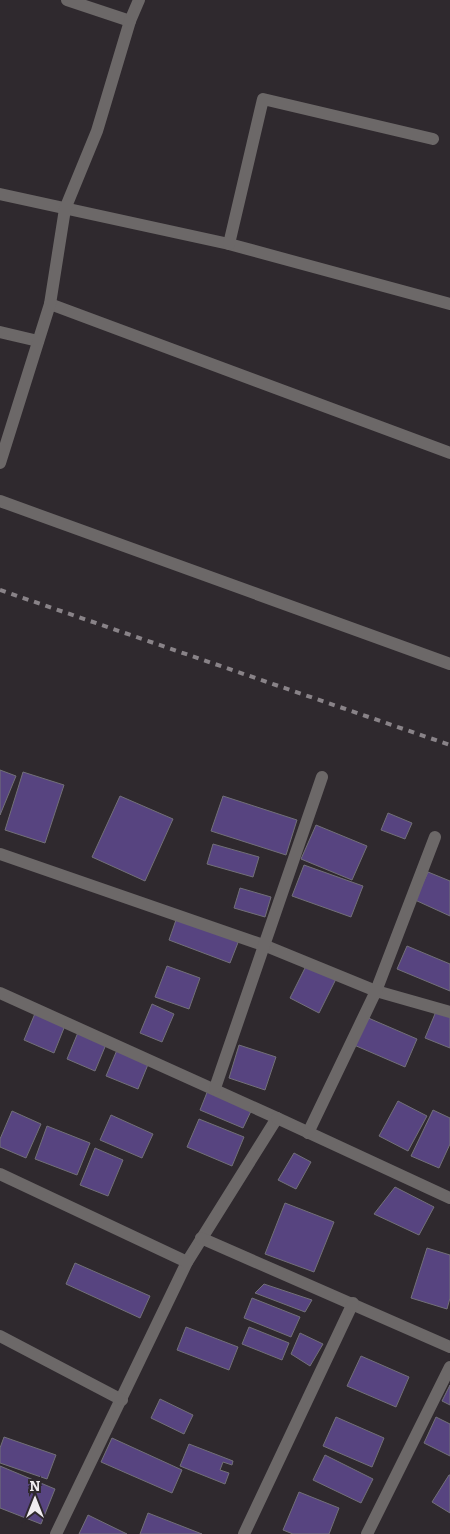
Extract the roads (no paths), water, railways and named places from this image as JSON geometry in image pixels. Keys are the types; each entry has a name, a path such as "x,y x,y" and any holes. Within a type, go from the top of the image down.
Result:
{"street":[{"path":"67,0 130,21"},
{"path":"0,463 50,304 65,209 97,131 130,21 140,0"},
{"path":"229,244 263,99 433,139"},
{"path":"0,194 229,244 450,304"},
{"path":"50,304 450,454"},
{"path":"0,332 38,341"},
{"path":"0,501 450,664"},
{"path":"215,1088 266,946 322,778"},
{"path":"308,1133 376,990 435,837"},
{"path":"0,854 266,946 376,990 450,1012"},
{"path":"0,992 215,1088 450,1198"},
{"path":"56,1534 187,1262 277,1118"},
{"path":"0,1174 187,1262"},
{"path":"201,1238 450,1347"},
{"path":"244,1534 352,1303"},
{"path":"0,1336 122,1400"},
{"path":"368,1534 450,1367"}],"railway":[{"path":"0,590 450,745"}]}
